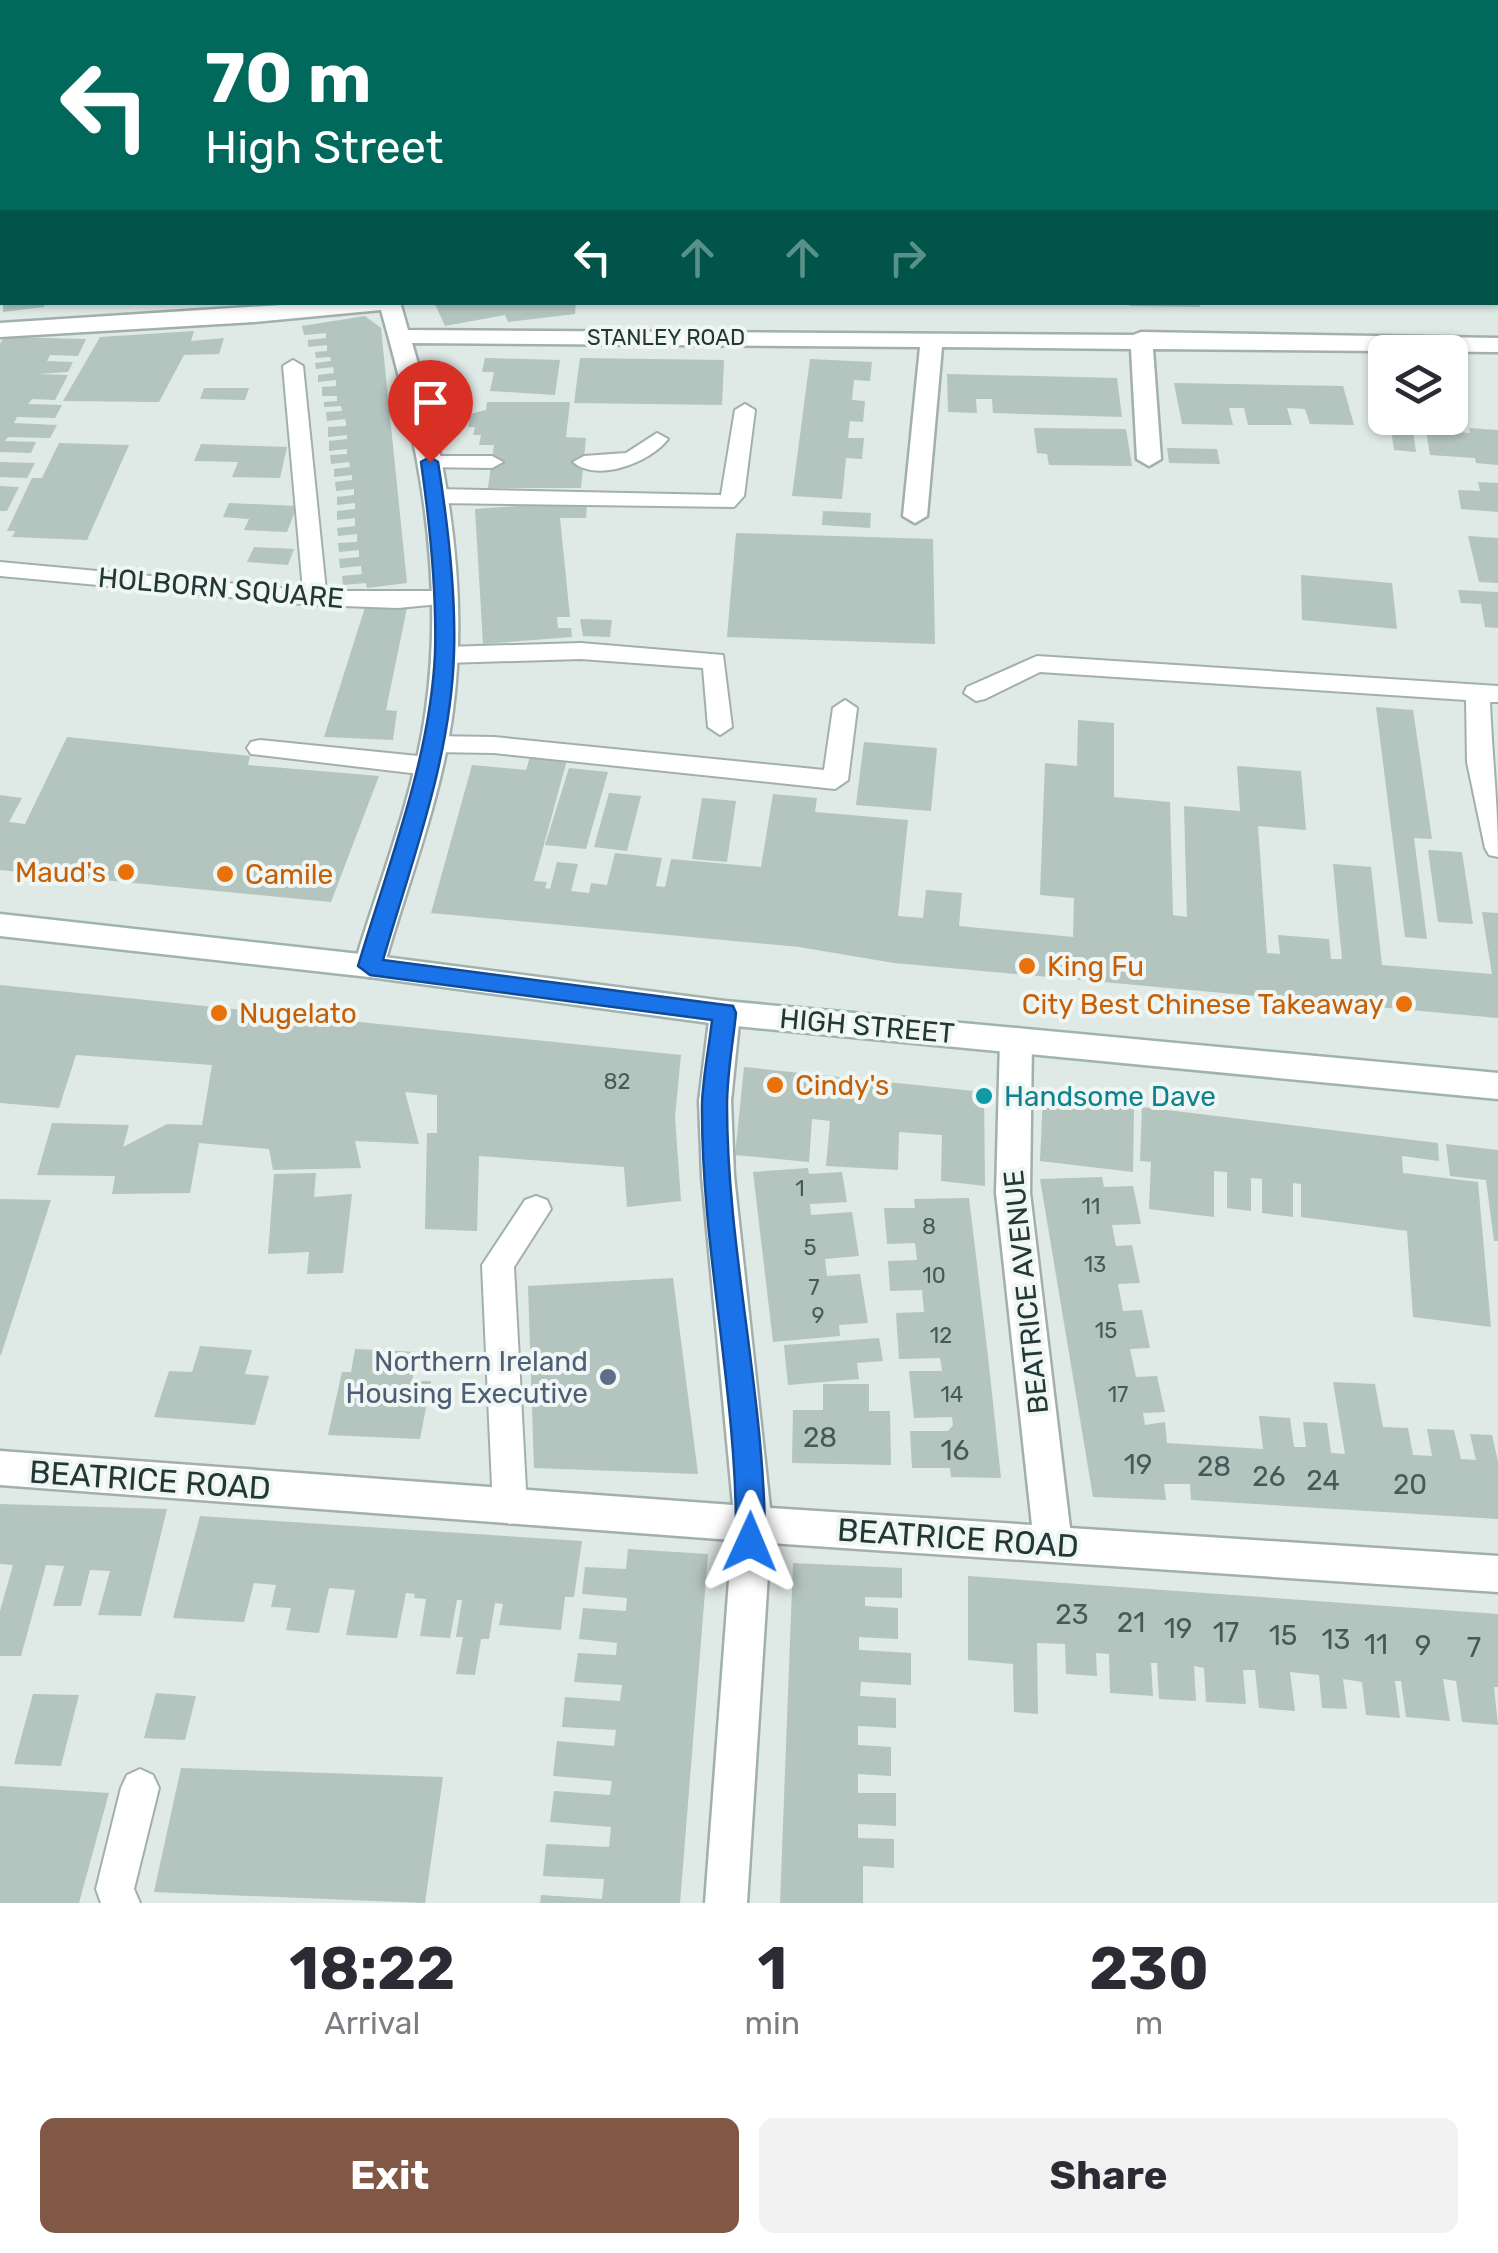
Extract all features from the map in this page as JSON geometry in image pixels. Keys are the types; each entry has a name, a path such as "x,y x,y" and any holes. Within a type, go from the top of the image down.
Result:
{"street":[{"path":"0,330 254,316 368,305"},
{"path":"370,966 430,755 444,655 436,496 417,395 390,305"},
{"name":"STANLEY ROAD","path":"400,336 542,327 932,338 1498,345"},
{"path":"914,516 932,338"},
{"path":"1140,339 1149,460"},
{"name":"HIGH STREET","path":"0,925 370,966 725,1013 1498,1086"},
{"path":"725,1013 714,1101 718,1176 751,1479 752,1524 726,1903"},
{"name":"BEATRICE AVENUE","path":"1016,1040 1013,1193 1052,1543"},
{"name":"BEATRICE ROAD","path":"0,1468 510,1508 1498,1574"}],"lane":[{"path":"293,366 314,598"},
{"path":"436,496 726,502 733,496 745,410"},
{"path":"584,462 630,462 647,454 657,439"},
{"path":"430,462 492,462"},
{"name":"HOLBORN SQUARE","path":"0,570 314,598 442,598"},
{"path":"444,655 580,651 715,661 720,728"},
{"path":"976,693 1037,664 1488,694 1480,762 1498,848"},
{"path":"260,748 430,755 494,746 836,780 845,708"},
{"path":"510,1508 498,1266 536,1209"},
{"path":"121,1903 114,1889 140,1788"}],"building":[{"path":"3,305 44,305 44,307 3,312"},
{"path":"435,305 576,305 575,314 508,322 505,315 445,326"},
{"path":"1200,305 1200,307 1130,306"},
{"path":"365,316 381,328 407,583 367,588 366,583 343,585 342,576 362,574 361,566 340,568 339,559 359,557 359,550 339,552 338,543 357,542 357,534 338,536 337,528 355,526 355,518 337,520 337,511 355,509 355,503 337,505 337,497 354,495 354,489 336,491 335,482 352,480 352,475 334,477 334,469 350,467 349,462 331,464 330,455 347,454 347,449 329,451 329,441 347,439 347,435 328,437 328,427 346,426 346,422 327,421 326,412 342,411 341,406 324,407 324,402 337,401 337,396 322,396 322,387 336,386 336,380 318,382 318,375 334,373 333,367 316,369 315,363 331,361 330,357 316,358 315,352 327,351 327,345 308,347 308,340 326,338 326,333 304,335 302,326"},
{"path":"194,331 191,341 224,338 219,354 184,355 159,402 63,401 100,337"},
{"path":"4,337 86,339 78,356 50,355 47,361 73,362 68,372 37,374 68,375 55,400 32,399 28,404 62,405 55,418 17,417 14,423 57,425 50,438 8,437 5,441 36,442 31,453 0,452 0,344"},
{"path":"485,358 560,360 555,395 490,391 494,372 482,372"},
{"path":"580,358 724,360 722,405 574,403"},
{"path":"810,359 872,362 870,381 854,380 852,400 865,401 863,422 850,421 848,438 864,438 862,459 846,458 842,499 792,496"},
{"path":"947,374 1117,378 1122,417 993,413 992,399 976,399 977,413 948,412"},
{"path":"1174,383 1343,386 1354,425 1310,424 1305,409 1287,408 1292,425 1248,425 1244,408 1229,408 1233,425 1182,424"},
{"path":"204,388 249,388 245,400 200,399"},
{"path":"487,402 570,402 566,437 586,438 581,488 488,488 494,445 479,445 481,435 473,435 475,427 468,427 470,414 486,410"},
{"path":"1034,428 1126,429 1132,466 1049,465 1047,454 1037,453"},
{"path":"1469,428 1498,430 1498,465 1476,463 1475,458 1430,455 1427,435 1470,433"},
{"path":"1392,435 1414,435 1416,452 1394,450"},
{"path":"59,443 129,445 87,540 12,537 15,531 7,531 32,478 42,478"},
{"path":"201,444 287,447 280,478 232,477 238,462 194,461"},
{"path":"1167,448 1217,449 1220,464 1169,463"},
{"path":"0,462 35,463 27,478 0,477"},
{"path":"1478,482 1498,483 1498,512 1461,509 1458,490 1480,491"},
{"path":"0,486 19,487 7,511 0,511"},
{"path":"229,503 297,506 287,532 244,530 249,519 223,517"},
{"path":"587,503 586,518 560,518 570,617 557,617 558,628 571,628 572,637 483,644 475,509"},
{"path":"823,511 871,513 870,528 822,525"},
{"path":"736,533 933,539 935,644 727,637"},
{"path":"1468,536 1498,538 1498,583 1479,582"},
{"path":"254,547 294,549 288,565 247,562"},
{"path":"1301,575 1392,583 1397,629 1302,620"},
{"path":"1458,590 1498,592 1498,628 1485,627 1481,604 1461,603"},
{"path":"367,601 408,603 386,710 397,711 393,740 324,737"},
{"path":"580,619 612,620 610,637 583,636"},
{"path":"1376,707 1413,710 1432,839 1414,838 1427,939 1405,937"},
{"path":"1078,720 1114,723 1114,797 1170,802 1173,915 1187,917 1184,806 1240,811 1237,766 1301,771 1306,830 1258,826 1267,953 1280,954 1278,935 1329,939 1331,959 1342,959 1333,864 1371,867 1382,965 1492,974 1482,912 1498,913 1498,1018 894,963 799,947 431,913 472,765 526,770 530,757 567,760 534,881 547,882 545,888 550,889 557,862 578,864 571,891 589,893 591,883 607,885 615,853 662,858 656,886 665,887 671,859 761,867 773,794 817,798 815,812 908,820 898,916 923,918 926,890 962,893 959,926 1073,937 1074,898 1040,895 1045,763 1077,766"},
{"path":"67,737 250,756 248,765 379,776 331,902 0,870 0,795 22,798 9,822 25,824"},
{"path":"864,742 937,748 931,811 856,805"},
{"path":"569,768 608,772 586,849 545,845"},
{"path":"609,793 641,796 627,851 594,847"},
{"path":"702,798 736,801 727,862 692,859"},
{"path":"1428,850 1462,852 1473,924 1438,922"},
{"path":"0,985 681,1055 675,1117 681,1201 627,1207 624,1167 479,1156 477,1231 425,1229 427,1133 437,1133 437,1095 405,1092 419,1144 355,1141 361,1168 273,1170 269,1149 199,1143 190,1193 112,1194 115,1176 37,1175 52,1123 129,1125 123,1147 167,1124 202,1125 212,1065 76,1055 59,1108 0,1103"},
{"path":"744,1067 984,1092 985,1186 941,1181 942,1135 899,1132 898,1170 826,1166 830,1121 812,1119 809,1162 735,1155"},
{"path":"1043,1095 1134,1105 1133,1172 1040,1161"},
{"path":"1142,1107 1438,1143 1439,1161 1402,1156 1403,1173 1478,1182 1491,1327 1413,1317 1407,1231 1301,1217 1301,1184 1293,1183 1293,1217 1262,1213 1262,1179 1251,1178 1251,1211 1227,1208 1227,1172 1214,1171 1214,1217 1149,1209 1151,1162 1140,1161"},
{"path":"1446,1144 1498,1150 1498,1241 1494,1241 1486,1180 1450,1176"},
{"path":"808,1168 809,1174 842,1172 847,1202 810,1204 811,1215 852,1212 859,1256 825,1259 827,1276 860,1274 868,1323 839,1325 840,1336 773,1342 753,1172"},
{"path":"316,1173 314,1197 352,1194 343,1273 307,1274 309,1252 268,1254 274,1174"},
{"path":"1102,1177 1104,1187 1133,1186 1141,1224 1112,1225 1116,1246 1132,1245 1140,1283 1118,1284 1123,1311 1142,1310 1150,1348 1130,1349 1136,1377 1157,1376 1165,1412 1143,1413 1145,1425 1165,1422 1167,1443 1263,1449 1259,1416 1290,1418 1294,1447 1306,1447 1303,1422 1327,1423 1331,1453 1345,1454 1333,1382 1375,1384 1383,1427 1408,1428 1413,1455 1432,1456 1427,1429 1454,1430 1461,1459 1476,1460 1470,1434 1492,1435 1498,1461 1498,1519 1191,1500 1190,1484 1164,1484 1166,1500 1093,1497 1040,1179"},
{"path":"969,1198 1001,1478 951,1477 950,1468 912,1468 910,1431 948,1431 953,1425 952,1417 914,1418 909,1371 942,1371 940,1358 899,1359 896,1313 924,1312 922,1290 890,1291 888,1261 917,1260 915,1243 887,1244 884,1208 915,1208 914,1199"},
{"path":"0,1199 51,1200 1,1355 0,1355"},
{"name":"Northern Ireland Housing Executive","path":"673,1278 698,1474 534,1468 528,1286"},
{"path":"879,1338 883,1361 857,1363 859,1379 788,1385 784,1345"},
{"path":"200,1346 252,1350 245,1374 269,1376 255,1425 154,1417 169,1371 192,1372"},
{"path":"355,1349 417,1352 412,1381 431,1381 420,1439 328,1435 342,1372 351,1372"},
{"path":"823,1384 869,1384 869,1411 890,1411 891,1465 792,1463 793,1410 823,1410"},
{"path":"0,1504 167,1509 141,1616 98,1615 110,1571 90,1570 81,1606 53,1606 64,1566 46,1565 21,1656 0,1656 0,1611 13,1565 0,1564"},
{"path":"200,1516 582,1541 574,1597 565,1597 561,1630 499,1625 503,1604 495,1603 489,1639 481,1639 475,1675 456,1674 463,1637 456,1637 462,1600 457,1600 450,1638 420,1636 426,1599 406,1593 397,1638 346,1635 355,1590 329,1588 319,1633 286,1630 291,1608 271,1607 276,1585 254,1583 244,1622 173,1618"},
{"path":"628,1549 708,1554 680,1903 540,1903 541,1895 602,1899 604,1879 543,1876 546,1844 609,1847 611,1827 550,1822 554,1791 610,1795 612,1781 553,1776 557,1741 614,1746 616,1730 562,1727 565,1697 620,1701 622,1685 574,1682 578,1653 616,1655 617,1643 579,1639 583,1608 626,1611 627,1598 582,1594 585,1567 626,1569"},
{"path":"793,1563 902,1568 902,1598 865,1597 865,1606 898,1608 898,1639 859,1637 859,1650 911,1653 911,1685 861,1682 860,1696 896,1698 896,1728 858,1726 858,1745 891,1747 891,1776 858,1774 858,1793 896,1793 896,1826 858,1824 858,1838 894,1839 894,1868 863,1866 863,1903 780,1903"},
{"path":"968,1576 1498,1614 1498,1687 1494,1687 1498,1725 1462,1722 1456,1681 1443,1679 1450,1721 1406,1717 1401,1681 1395,1681 1400,1718 1366,1715 1362,1682 1343,1679 1347,1709 1322,1708 1319,1675 1290,1672 1295,1711 1259,1708 1255,1670 1243,1670 1246,1704 1206,1702 1204,1668 1194,1666 1196,1701 1159,1699 1157,1663 1151,1663 1153,1696 1110,1693 1109,1654 1096,1653 1097,1676 1066,1674 1065,1644 1037,1643 1038,1714 1014,1712 1013,1664 968,1660"},
{"path":"156,1693 196,1696 185,1740 144,1738"},
{"path":"33,1694 79,1695 61,1766 14,1764"},
{"path":"181,1768 443,1777 425,1903 154,1892"},
{"path":"0,1786 109,1793 79,1903 0,1903"}],"place":[{"name":"Maud's","path":"126,872"},
{"name":"Camile","path":"225,874"},
{"name":"King Fu","path":"1027,966"},
{"name":"City Best Chinese Takeaway","path":"1404,1004"},
{"name":"Nugelato","path":"219,1013"},
{"name":"Cindy's","path":"775,1085"},
{"name":"Handsome Dave","path":"984,1096"},
{"name":"Northern Ireland Housing Executive","path":"608,1377"}],"route":[{"path":"430,462 440,531 444,655 428,766 370,966 725,1013 714,1101 744,1444 751,1479 750,1542"}]}
